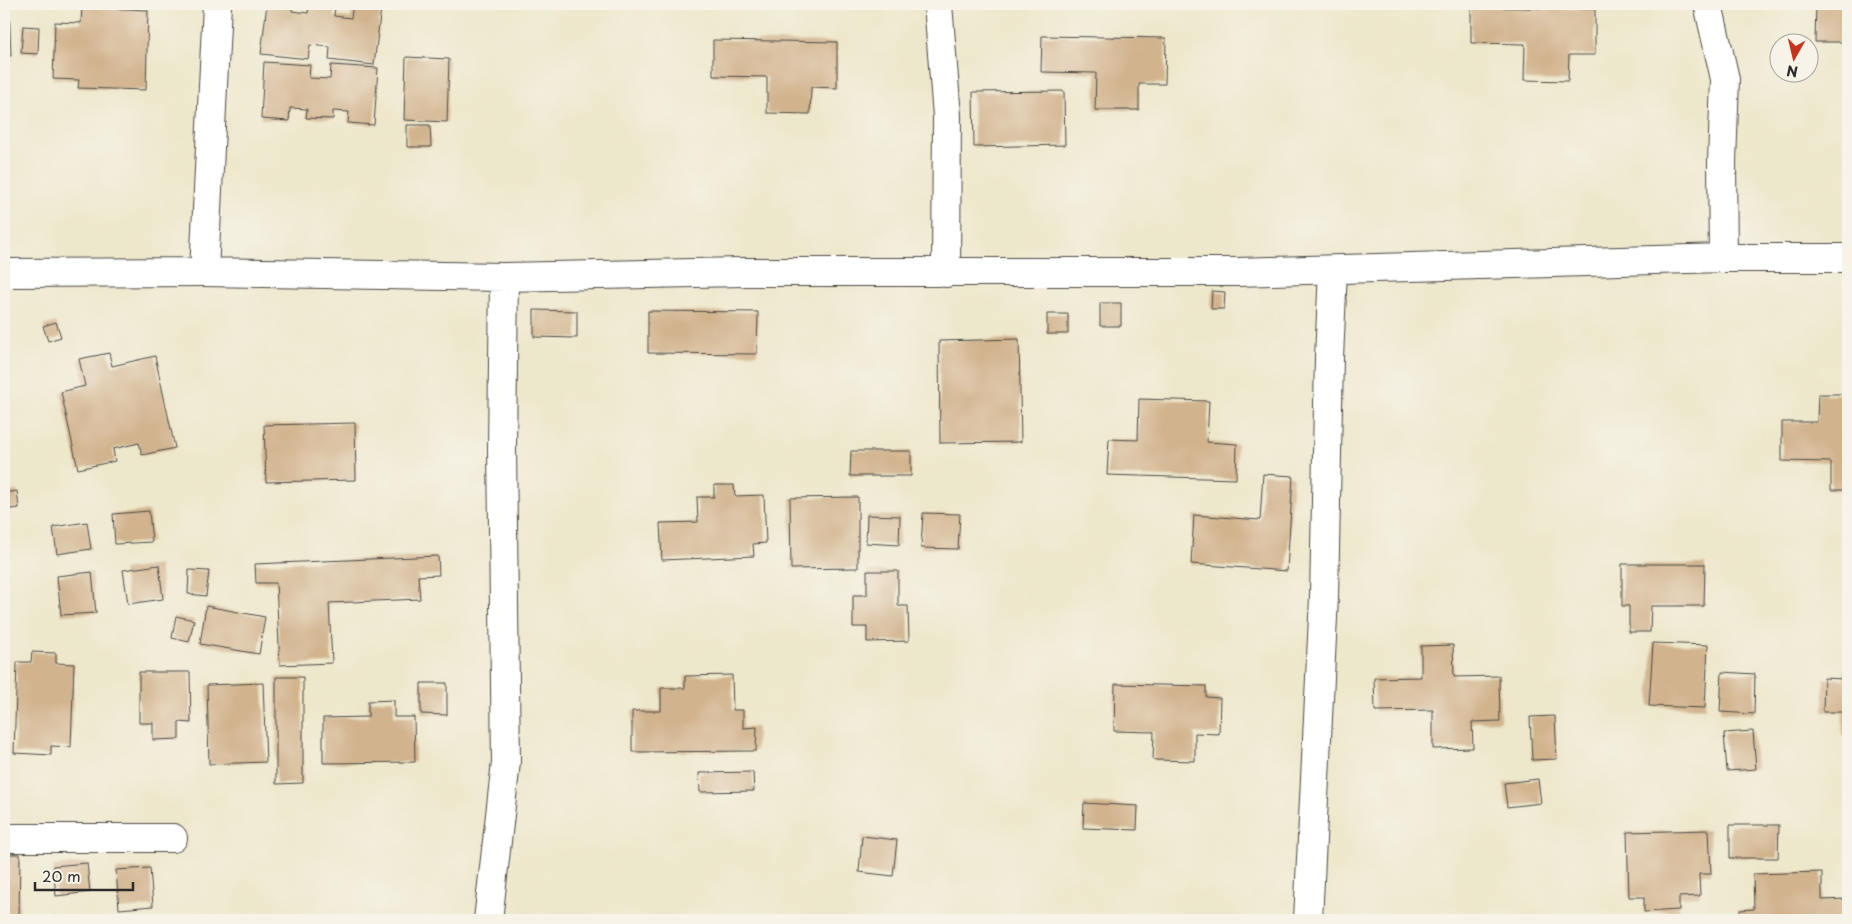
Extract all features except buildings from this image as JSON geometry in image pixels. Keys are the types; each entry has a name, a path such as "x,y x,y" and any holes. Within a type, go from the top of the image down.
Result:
{"street":[{"path":"204,272 217,4"},
{"path":"938,4 947,116 946,273"},
{"path":"1708,4 1726,79 1722,162 1723,258"},
{"path":"4,272 204,272 504,277 742,272 1237,272 1723,258 1848,258"},
{"path":"1308,920 1323,607 1333,270"},
{"path":"488,920 506,762 502,449 504,277"},
{"path":"4,838 173,838"}]}
